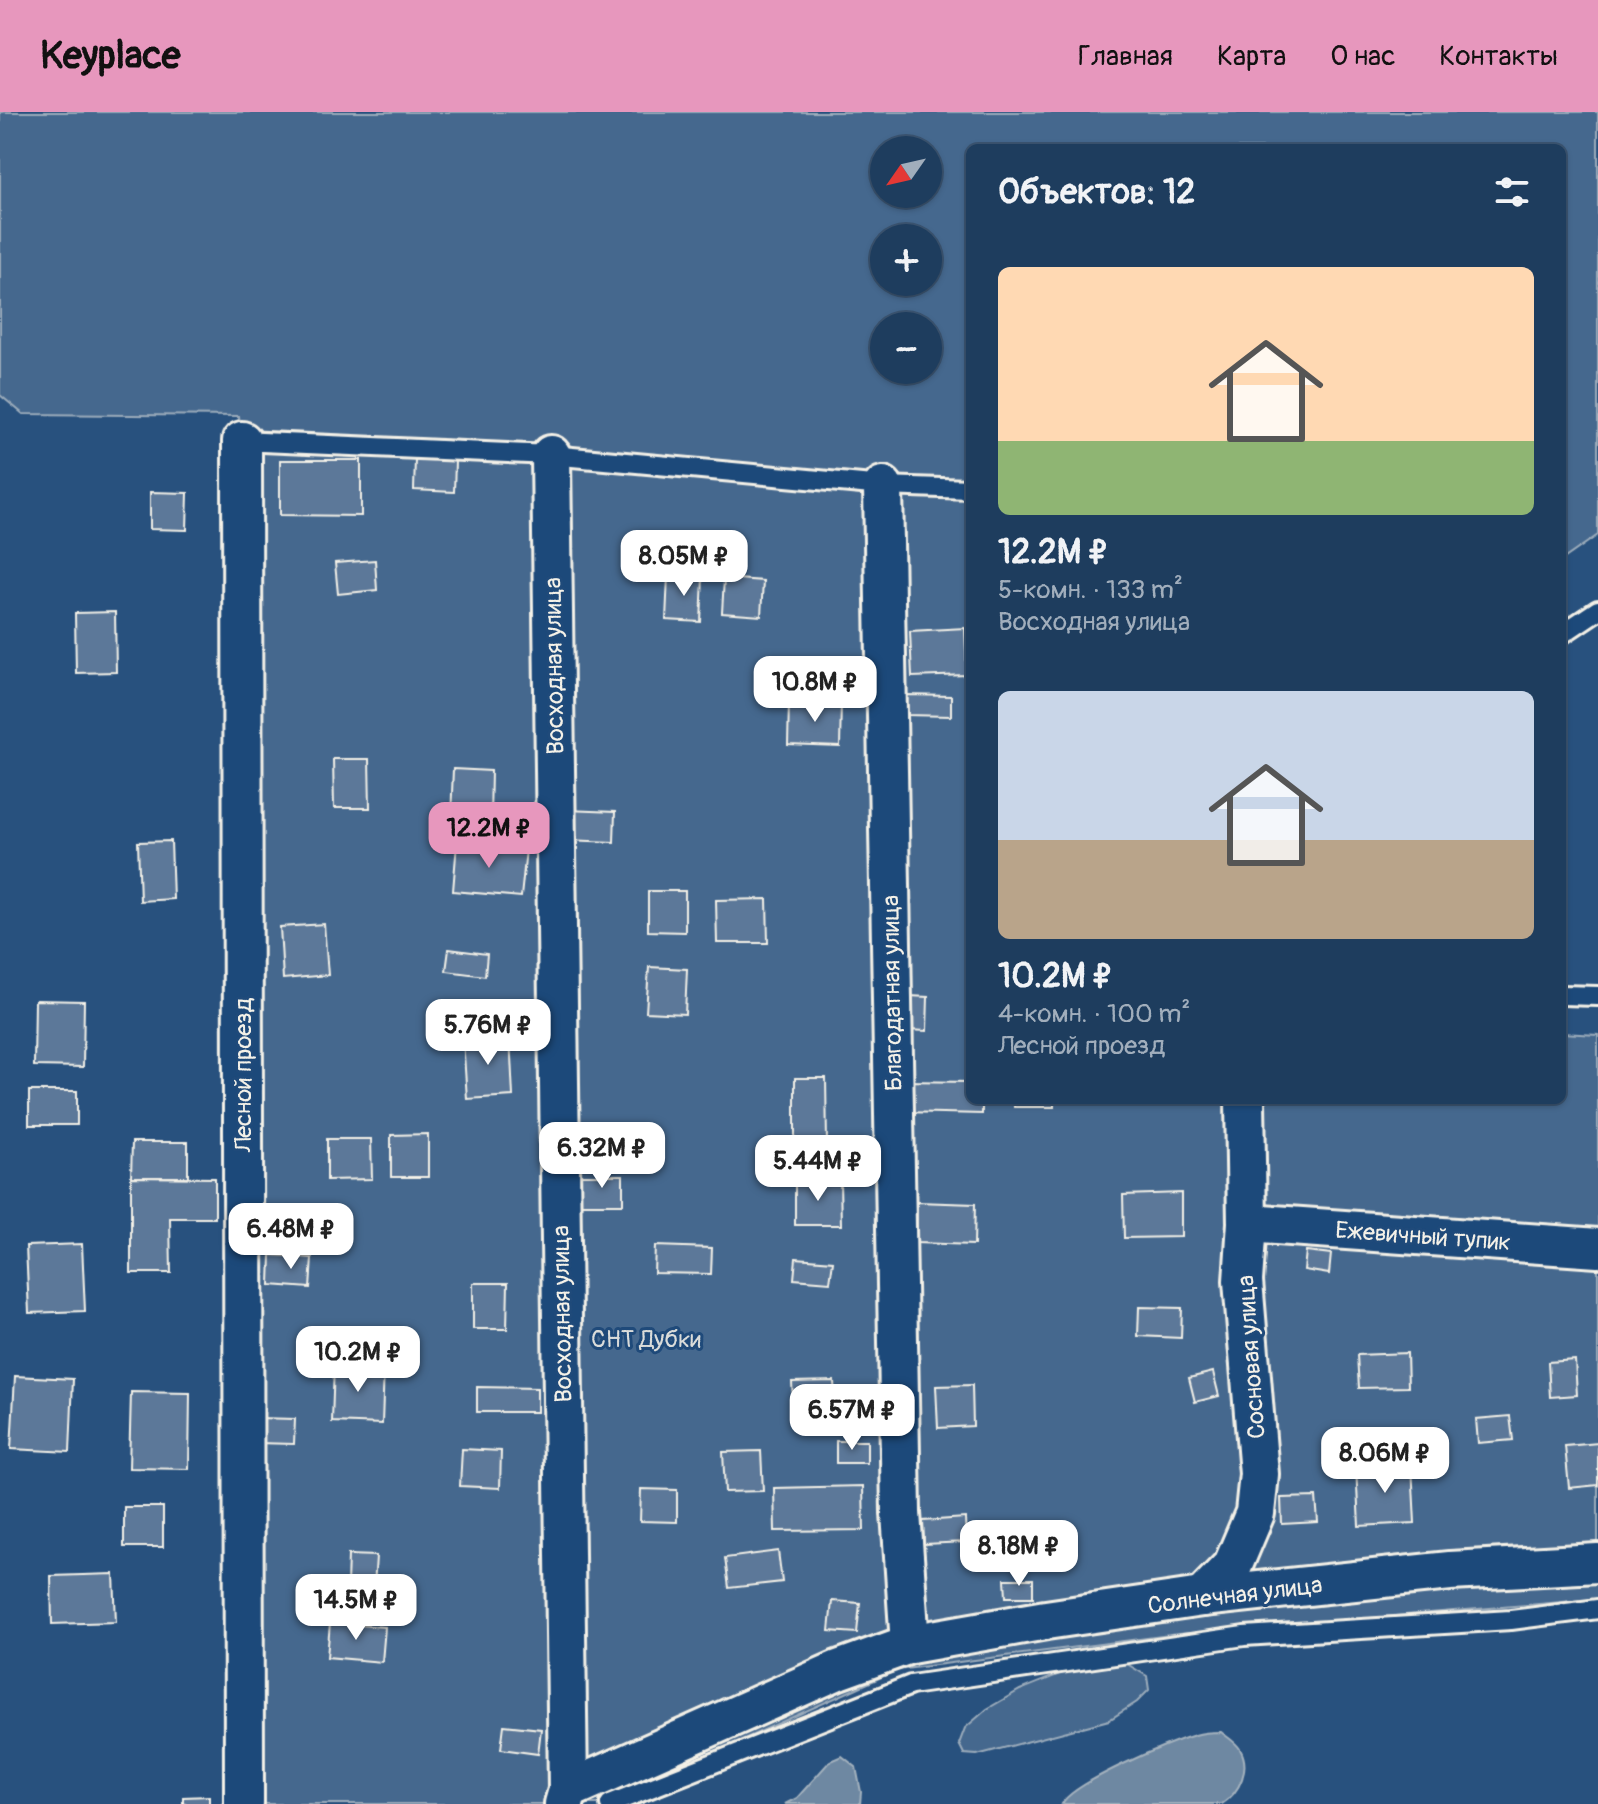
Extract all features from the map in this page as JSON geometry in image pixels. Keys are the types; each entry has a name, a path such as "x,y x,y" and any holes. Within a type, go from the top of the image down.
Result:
{"street":[{"name":"Лесной проезд","path":"242,441 244,1804"},
{"name":"Восходная улица","path":"551,455 566,1797"},
{"name":"Благодатная улица","path":"883,486 901,1497 910,1644"},
{"name":"Сосновая улица","path":"1202,1597 1233,1565 1255,1513 1259,1474 1243,1281 1247,1223 1245,1104"},
{"name":"Ежевичный тупик","path":"1247,1223 1598,1248"},
{"name":"Солнечная улица","path":"566,1797 838,1670 910,1644 1202,1597 1450,1571 1598,1563"}],"lane":[{"path":"242,441 551,455 883,486 966,489"},
{"path":"1566,631 1598,610"},
{"path":"1566,995 1598,996"},
{"path":"610,1804 911,1685 1244,1636 1511,1620 1598,1609"}],"green space":[{"name":"СНТ Дубки","path":"0,112 1598,112 1598,535 1566,557 1566,144 966,144 966,1104 1566,1104 1566,1033 1598,1035 1598,1599 1178,1634 897,1670 600,1804 244,1804 242,441 239,416 23,414 0,395"},
{"path":"1122,1661 1147,1676 1149,1690 1109,1720 977,1755 964,1754 959,1744 965,1728 987,1709 1020,1690 1072,1669"}],"shaded area":[{"path":"1221,1732 1238,1746 1244,1764 1239,1786 1222,1804 1062,1804 1083,1785 1145,1754 1198,1734"},
{"path":"842,1756 856,1767 860,1804 785,1804 797,1798 830,1761"}],"building":[{"path":"415,459 455,461 454,492 414,490"},
{"path":"280,460 361,460 361,516 280,515"},
{"path":"150,492 188,493 187,530 150,529"},
{"path":"375,560 377,590 338,594 335,563"},
{"path":"668,575 703,577 701,622 666,620"},
{"path":"724,578 763,581 761,616 722,613"},
{"path":"115,612 116,672 76,673 75,613"},
{"path":"965,628 966,675 912,677 910,631"},
{"path":"906,695 951,696 951,716 906,715"},
{"path":"789,701 841,702 840,747 788,745"},
{"path":"333,759 369,759 370,808 334,808"},
{"path":"453,769 491,771 490,820 451,818"},
{"path":"567,810 615,812 614,842 566,840"},
{"path":"171,841 173,899 140,901 138,842"},
{"path":"457,843 526,849 521,897 453,891"},
{"path":"648,891 685,891 685,932 648,931"},
{"path":"767,899 768,943 717,943 716,900"},
{"path":"324,924 328,975 283,979 280,927"},
{"path":"449,949 487,954 485,976 446,971"},
{"path":"649,967 687,969 685,1014 646,1012"},
{"path":"909,996 928,997 927,1031 907,1030"},
{"path":"35,1000 84,1001 83,1067 34,1066"},
{"path":"510,1036 513,1096 467,1099 463,1039"},
{"path":"795,1078 826,1078 827,1144 795,1144"},
{"path":"903,1081 966,1082 966,1104 982,1104 982,1114 903,1112"},
{"path":"29,1091 77,1091 77,1125 29,1125"},
{"path":"1014,1104 1054,1104 1054,1107 1014,1107"},
{"path":"428,1134 428,1177 391,1177 391,1135"},
{"path":"327,1139 371,1139 372,1179 327,1180"},
{"path":"132,1142 188,1142 188,1177 131,1177"},
{"path":"581,1175 623,1175 623,1204 581,1204"},
{"path":"131,1177 215,1178 215,1218 170,1218 171,1273 131,1273"},
{"path":"840,1181 841,1225 795,1225 795,1182"},
{"path":"1181,1193 1181,1237 1124,1238 1123,1195"},
{"path":"917,1202 975,1204 974,1245 916,1243"},
{"path":"82,1244 85,1311 29,1313 26,1246"},
{"path":"655,1246 712,1248 711,1274 654,1273"},
{"path":"1306,1251 1331,1254 1329,1274 1304,1270"},
{"path":"271,1255 312,1258 310,1288 270,1285"},
{"path":"796,1258 833,1261 830,1282 794,1279"},
{"path":"473,1283 508,1283 507,1329 473,1329"},
{"path":"1139,1307 1182,1308 1181,1338 1138,1336"},
{"path":"1407,1353 1408,1387 1359,1388 1357,1355"},
{"path":"1575,1360 1577,1395 1550,1397 1548,1362"},
{"path":"334,1364 384,1366 382,1424 332,1422"},
{"path":"1213,1372 1219,1396 1195,1402 1189,1378"},
{"path":"15,1376 73,1379 70,1452 11,1449"},
{"path":"834,1381 836,1418 794,1419 792,1382"},
{"path":"972,1385 973,1426 938,1428 936,1386"},
{"path":"477,1387 537,1388 537,1412 477,1412"},
{"path":"131,1392 190,1393 189,1469 129,1468"},
{"path":"1510,1416 1513,1440 1478,1443 1476,1419"},
{"path":"257,1418 295,1419 294,1444 257,1443"},
{"path":"836,1441 867,1441 867,1463 836,1463"},
{"path":"1598,1443 1598,1485 1569,1488 1565,1446"},
{"path":"462,1449 501,1451 500,1488 460,1486"},
{"path":"761,1451 763,1491 725,1492 723,1452"},
{"path":"1412,1465 1415,1523 1359,1526 1356,1467"},
{"path":"863,1486 864,1530 775,1531 774,1488"},
{"path":"641,1489 677,1490 677,1522 640,1521"},
{"path":"1316,1497 1318,1522 1282,1524 1281,1498"},
{"path":"124,1507 163,1507 163,1547 124,1547"},
{"path":"965,1518 966,1542 924,1544 923,1521"},
{"path":"778,1551 782,1582 729,1588 725,1558"},
{"path":"348,1555 376,1556 374,1587 347,1585"},
{"path":"114,1574 116,1622 52,1624 51,1576"},
{"path":"1005,1579 1033,1579 1033,1597 1006,1597"},
{"path":"832,1601 860,1603 857,1633 829,1631"},
{"path":"330,1623 385,1627 382,1662 327,1657"},
{"path":"504,1725 541,1729 538,1754 501,1749"},
{"path":"209,1796 209,1804 183,1804 183,1797"}]}
